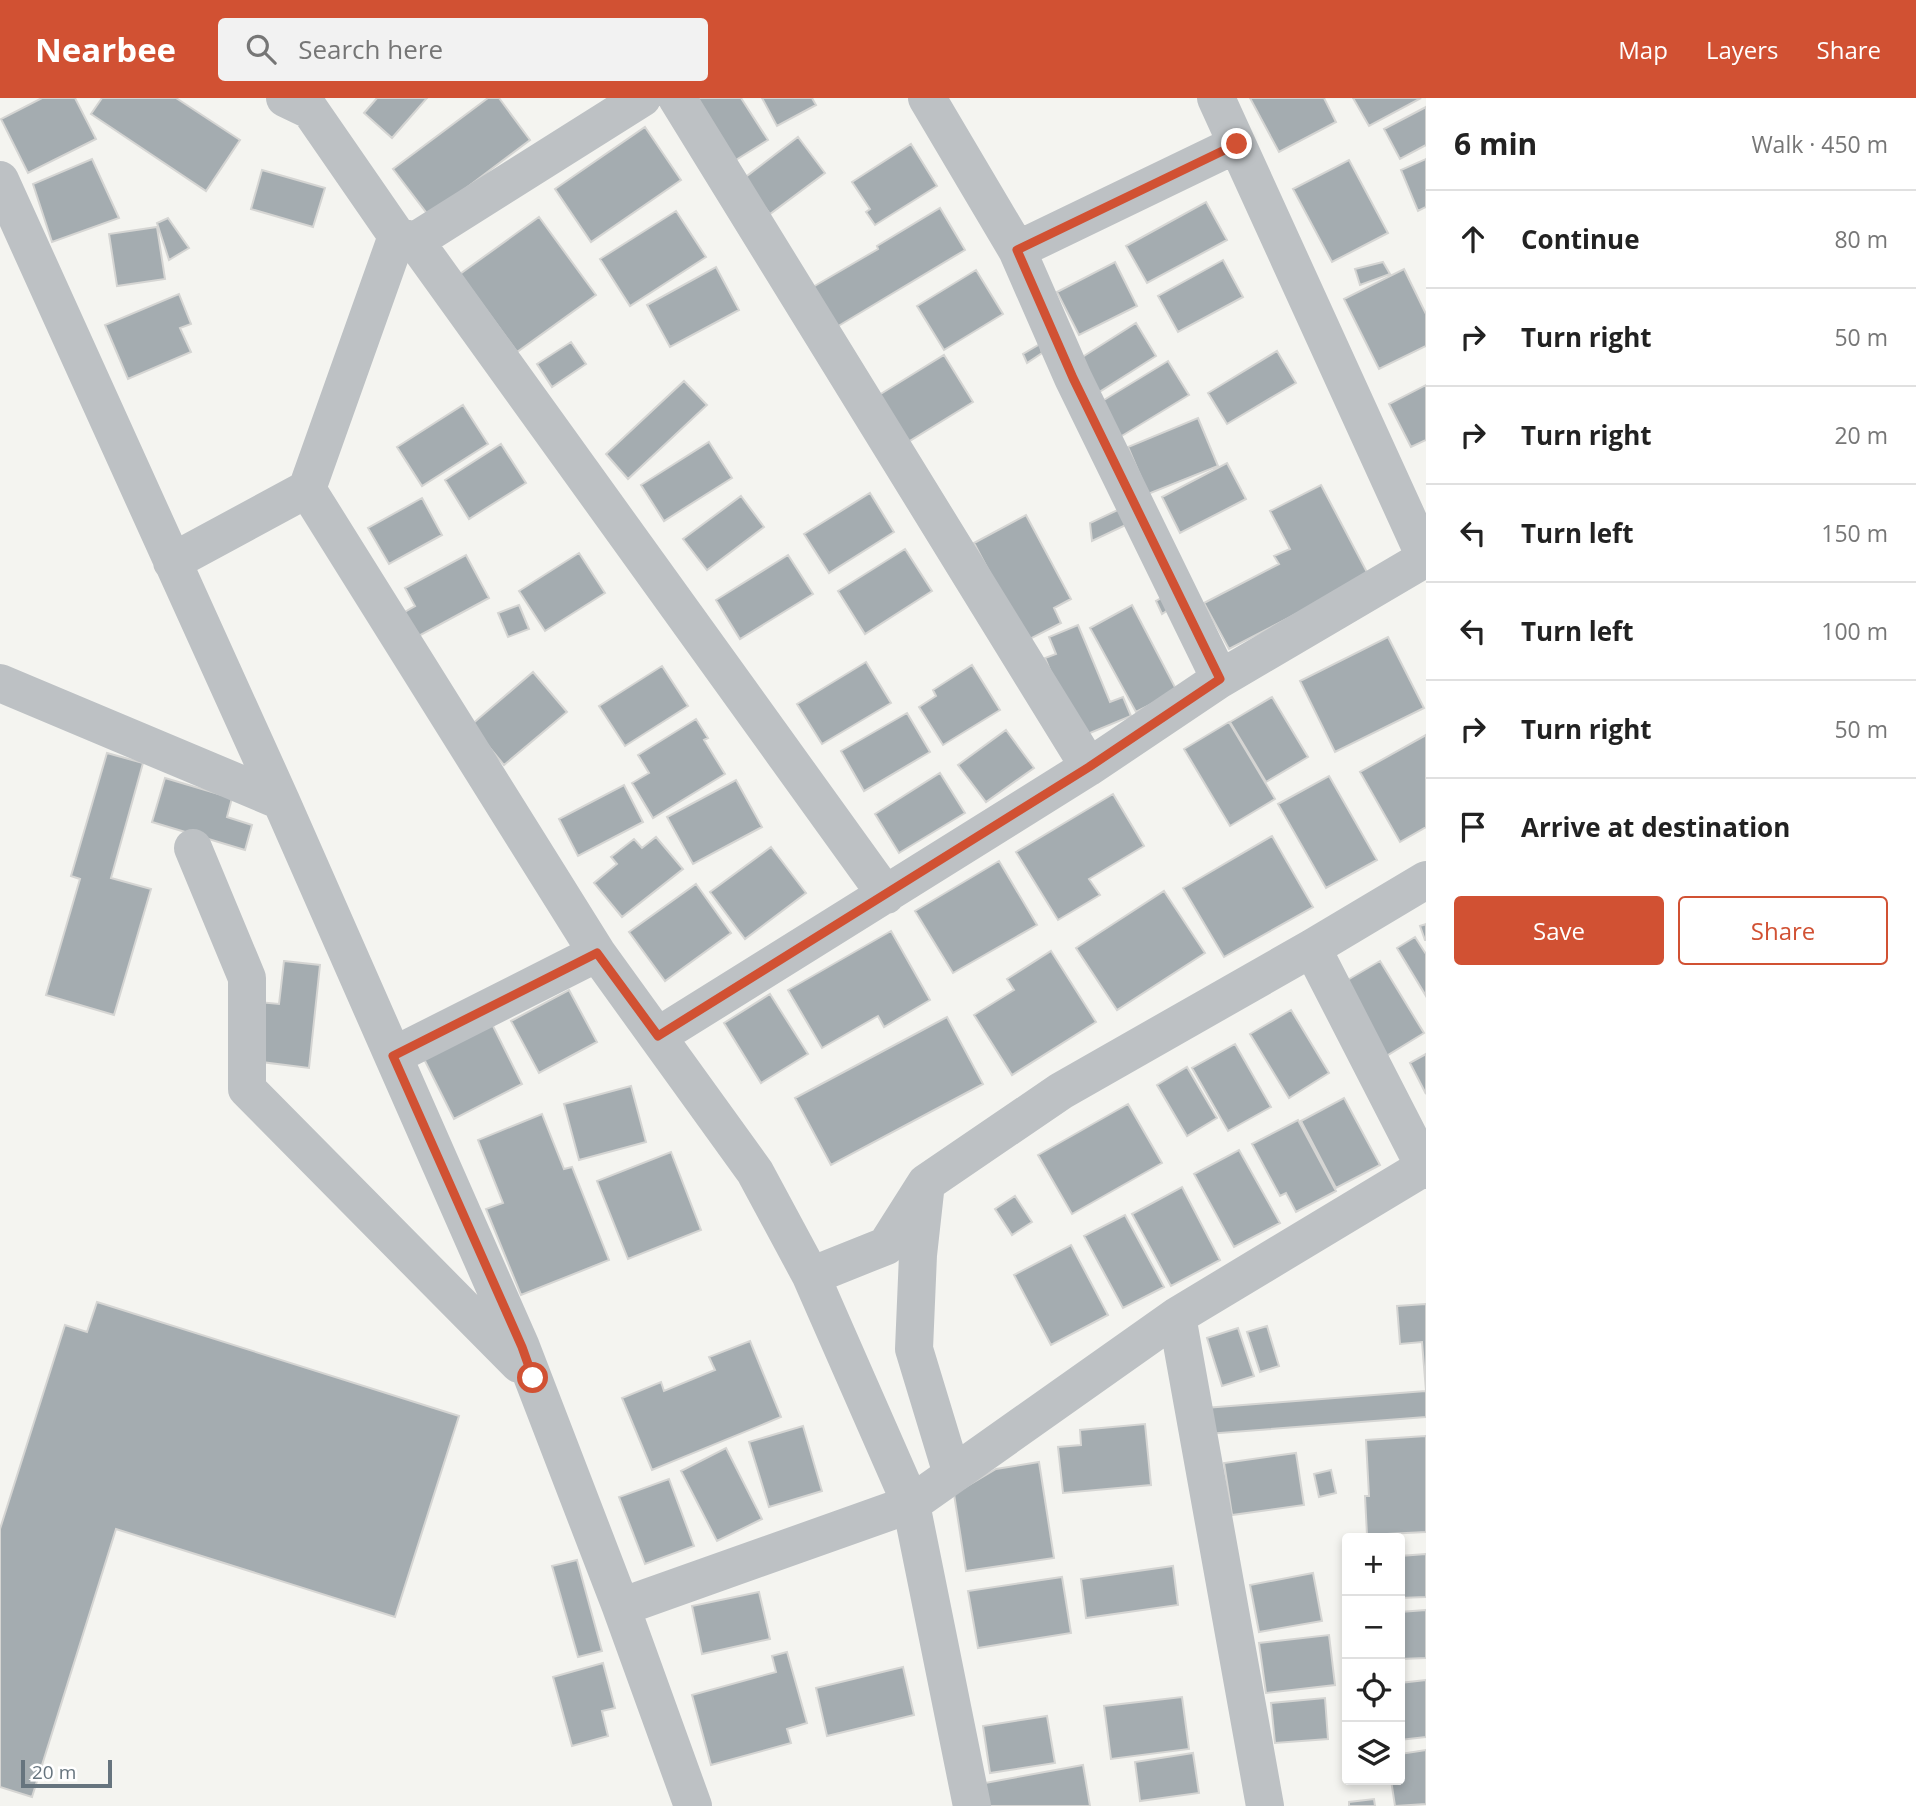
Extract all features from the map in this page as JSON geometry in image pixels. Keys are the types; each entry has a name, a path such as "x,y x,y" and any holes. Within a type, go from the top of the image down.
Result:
{"street":[{"path":"172,562 307,489 406,239 642,98"},
{"path":"677,98 1089,767"},
{"path":"927,98 1017,250 1073,378 1220,679"},
{"path":"658,1036 1089,767 1220,679 1426,559 1216,98"},
{"path":"305,102 886,895"},
{"path":"1017,250 1237,144"},
{"path":"0,180 281,801 522,1347 693,1806"},
{"path":"307,489 597,953 755,1172 811,1276 911,1504 972,1806"},
{"path":"0,683 281,801"},
{"path":"193,848 247,978 247,1089 533,1378"},
{"path":"811,1276 886,1245 926,1183 1061,1091 1426,880"},
{"path":"621,1607 911,1504 1177,1316 1426,1167 1312,948"},
{"path":"393,1056 597,953"},
{"path":"926,1183 918,1255 915,1349 952,1474"},
{"path":"1177,1316 1265,1806"}],"building":[{"path":"42,98 75,98 96,139 28,173 1,119"},
{"path":"102,98 176,98 240,140 206,191 91,114"},
{"path":"377,98 427,98 392,138 364,113"},
{"path":"488,98 499,98 530,140 429,216 393,169"},
{"path":"689,98 741,98 768,140 731,163"},
{"path":"762,98 812,98 816,105 777,126"},
{"path":"1250,98 1324,98 1336,122 1279,152"},
{"path":"1353,98 1421,98 1369,126"},
{"path":"1426,107 1426,145 1400,159 1384,129"},
{"path":"645,127 681,180 591,242 555,189"},
{"path":"798,137 825,173 770,214 743,179"},
{"path":"911,144 937,186 875,225 866,212 870,209 852,182"},
{"path":"92,159 119,218 52,242 33,184"},
{"path":"1426,159 1426,207 1418,211 1401,170"},
{"path":"1349,160 1388,233 1332,262 1293,189"},
{"path":"262,170 325,188 313,227 251,209"},
{"path":"1206,202 1227,240 1147,283 1126,246"},
{"path":"940,208 965,250 830,331 806,291 878,249 877,246"},
{"path":"676,211 706,257 630,306 600,259"},
{"path":"539,217 596,295 517,352 460,274"},
{"path":"168,218 189,248 169,260 157,223"},
{"path":"157,227 165,279 117,286 109,234"},
{"path":"1223,260 1243,297 1178,332 1158,296"},
{"path":"1115,262 1137,306 1079,335 1057,292"},
{"path":"1383,262 1390,274 1360,285 1355,269"},
{"path":"716,267 739,310 670,347 647,305"},
{"path":"1404,269 1426,314 1426,346 1379,369 1344,299"},
{"path":"976,270 1003,314 944,350 917,306"},
{"path":"179,294 191,324 180,328 191,352 128,379 105,325"},
{"path":"1136,323 1156,356 1093,396 1073,363"},
{"path":"571,342 586,364 552,387 537,364"},
{"path":"1040,344 1042,353 1027,363 1023,354"},
{"path":"1277,351 1296,383 1227,424 1208,393"},
{"path":"944,355 973,402 908,442 879,395"},
{"path":"1168,361 1189,395 1120,437 1099,403"},
{"path":"684,381 707,405 628,479 606,454"},
{"path":"1426,385 1426,440 1411,447 1389,404"},
{"path":"463,405 488,444 422,486 397,447"},
{"path":"1198,418 1218,466 1148,494 1128,447"},
{"path":"709,442 732,478 664,521 641,485"},
{"path":"501,444 526,483 469,519 445,480"},
{"path":"1227,463 1246,499 1180,533 1162,497"},
{"path":"1321,485 1369,576 1229,649 1204,603 1279,564 1274,556 1290,549 1270,511"},
{"path":"870,493 894,532 829,573 804,534"},
{"path":"741,496 764,527 707,570 683,539"},
{"path":"422,498 442,535 389,564 368,528"},
{"path":"1124,507 1130,523 1092,541 1090,523"},
{"path":"1026,515 1071,599 1054,608 1061,623 1026,641 974,543"},
{"path":"905,549 932,591 865,634 838,591"},
{"path":"579,553 605,593 545,631 519,591"},
{"path":"466,555 489,598 415,638 401,614 415,606 405,588"},
{"path":"788,555 813,594 740,639 716,600"},
{"path":"1172,592 1180,602 1162,614 1156,601"},
{"path":"519,605 529,629 508,637 498,613"},
{"path":"1132,605 1177,691 1136,712 1090,628"},
{"path":"1078,625 1110,702 1123,697 1131,716 1078,738 1045,658 1056,654 1049,637"},
{"path":"1388,637 1424,708 1335,752 1300,681"},
{"path":"866,662 891,703 822,744 797,704"},
{"path":"972,665 1000,710 943,745 919,707 936,696 933,690"},
{"path":"662,666 688,706 625,746 599,706"},
{"path":"533,672 567,712 504,765 471,725"},
{"path":"1272,697 1308,757 1266,782 1230,722"},
{"path":"907,713 930,752 864,791 841,751"},
{"path":"696,719 708,738 704,740 725,774 653,818 632,783 649,773 638,755"},
{"path":"1229,722 1275,799 1230,826 1184,749"},
{"path":"1006,730 1034,768 986,802 958,765"},
{"path":"1426,735 1426,827 1400,842 1360,772"},
{"path":"107,753 143,763 111,878 151,889 114,1015 46,995 80,879 71,876"},
{"path":"940,773 965,813 899,853 875,814"},
{"path":"1329,776 1377,860 1326,888 1278,804"},
{"path":"165,778 232,798 227,817 252,825 245,850 152,822"},
{"path":"736,780 762,827 693,864 667,817"},
{"path":"624,785 643,822 578,856 559,819"},
{"path":"1113,794 1144,846 1089,879 1100,895 1058,920 1016,852"},
{"path":"1272,836 1313,907 1224,957 1183,888"},
{"path":"656,837 683,869 622,917 594,883 617,864 611,857 634,839 642,848"},
{"path":"771,847 806,893 745,939 710,892"},
{"path":"999,861 1037,925 953,973 915,911"},
{"path":"696,884 731,933 665,981 629,932"},
{"path":"1164,891 1205,953 1117,1010 1076,948"},
{"path":"1426,924 1426,940 1425,940 1420,926"},
{"path":"891,931 930,1000 884,1027 878,1016 822,1048 788,990"},
{"path":"1415,937 1426,954 1426,996 1397,948"},
{"path":"1051,951 1096,1022 1012,1075 974,1015 1014,990 1007,979"},
{"path":"284,961 320,965 309,1068 253,1061 259,1002 279,1004"},
{"path":"1380,961 1424,1033 1383,1058 1339,985"},
{"path":"569,990 597,1042 539,1073 511,1021"},
{"path":"770,994 808,1054 761,1083 724,1023"},
{"path":"1291,1010 1329,1073 1289,1098 1250,1034"},
{"path":"947,1017 983,1084 831,1165 795,1098"},
{"path":"492,1024 522,1084 454,1119 424,1059"},
{"path":"1235,1044 1271,1107 1228,1131 1192,1068"},
{"path":"1426,1054 1426,1094 1410,1063"},
{"path":"1187,1067 1217,1118 1187,1136 1157,1085"},
{"path":"631,1086 646,1142 579,1160 564,1104"},
{"path":"1344,1098 1380,1165 1336,1188 1301,1121"},
{"path":"1128,1104 1162,1163 1072,1214 1038,1155"},
{"path":"542,1114 564,1169 572,1167 609,1260 521,1295 486,1209 503,1203 478,1140"},
{"path":"1298,1120 1336,1191 1296,1212 1286,1193 1280,1196 1252,1144"},
{"path":"1239,1150 1280,1223 1234,1247 1194,1174"},
{"path":"671,1152 701,1230 628,1259 597,1181"},
{"path":"1182,1187 1220,1260 1171,1286 1132,1214"},
{"path":"1015,1196 1032,1222 1012,1235 995,1209"},
{"path":"1125,1215 1164,1287 1123,1308 1084,1236"},
{"path":"1071,1245 1108,1315 1051,1345 1014,1275"},
{"path":"97,1302 459,1416 395,1617 116,1529 32,1797 0,1787 0,1529 65,1325 87,1332"},
{"path":"1426,1304 1426,1391 1422,1342 1400,1344 1397,1306"},
{"path":"1267,1326 1279,1366 1260,1372 1247,1332"},
{"path":"1238,1328 1254,1376 1222,1386 1207,1338"},
{"path":"750,1341 781,1417 652,1470 622,1398 661,1382 664,1391 715,1370 709,1357"},
{"path":"1426,1391 1426,1417 1207,1434 1205,1408"},
{"path":"1145,1424 1151,1485 1063,1493 1058,1447 1081,1445 1080,1430"},
{"path":"803,1426 822,1491 769,1507 749,1442"},
{"path":"1426,1436 1426,1532 1367,1533 1365,1496 1369,1496 1366,1440"},
{"path":"726,1448 762,1519 717,1541 681,1471"},
{"path":"1296,1453 1304,1505 1232,1515 1224,1463"},
{"path":"1039,1462 1054,1558 966,1571 954,1494 996,1469"},
{"path":"1331,1470 1336,1493 1319,1497 1314,1474"},
{"path":"669,1479 694,1546 645,1564 619,1497"},
{"path":"1426,1554 1426,1597 1405,1598 1405,1556"},
{"path":"577,1560 602,1651 578,1657 552,1566"},
{"path":"1173,1566 1178,1605 1086,1618 1081,1579"},
{"path":"1313,1573 1322,1621 1259,1632 1250,1585"},
{"path":"1062,1577 1071,1633 978,1648 968,1591"},
{"path":"759,1592 770,1639 702,1654 692,1606"},
{"path":"1426,1610 1426,1658 1405,1659 1405,1612"},
{"path":"1329,1635 1335,1685 1266,1693 1259,1643"},
{"path":"787,1652 807,1723 787,1729 791,1743 711,1765 692,1695 776,1672 772,1656"},
{"path":"603,1663 615,1708 602,1711 608,1736 572,1746 553,1677"},
{"path":"903,1667 914,1715 827,1736 816,1688"},
{"path":"1426,1680 1426,1737 1405,1739 1405,1682"},
{"path":"1182,1697 1189,1749 1111,1759 1104,1706"},
{"path":"1325,1698 1328,1739 1275,1743 1271,1703"},
{"path":"1047,1716 1055,1763 990,1773 983,1726"},
{"path":"1426,1750 1426,1804 1395,1806 1392,1785 1405,1785 1405,1753"},
{"path":"1193,1753 1199,1793 1140,1801 1135,1762"},
{"path":"1083,1765 1090,1806 989,1806 985,1783"},
{"path":"1374,1799 1375,1806 1349,1806 1349,1802"}],"route":[{"path":"533,1378 522,1347 393,1056 597,953 658,1036 1089,767 1220,679 1073,378 1017,250 1237,144"}]}
